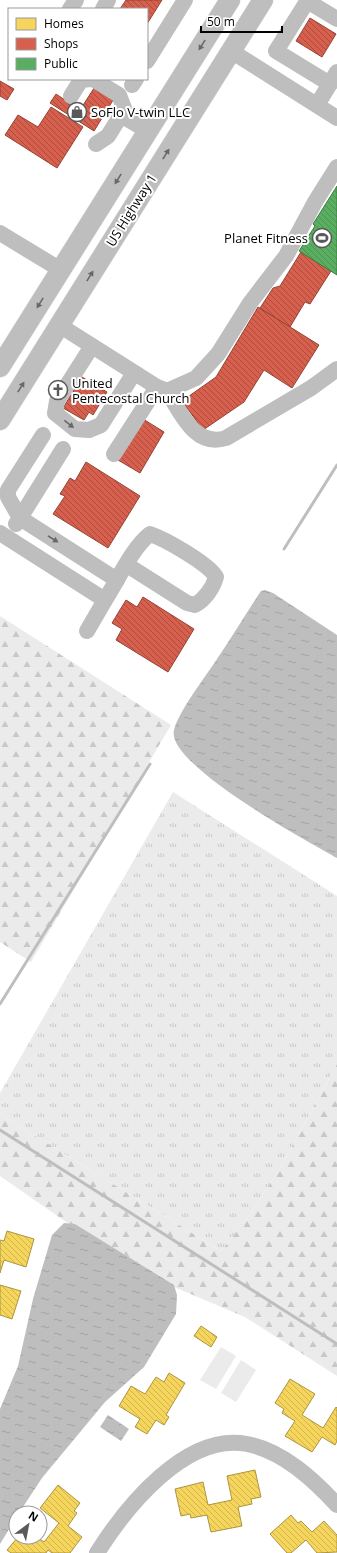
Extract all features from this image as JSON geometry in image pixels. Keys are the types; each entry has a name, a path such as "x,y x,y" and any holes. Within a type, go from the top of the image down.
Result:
{"main road":[{"path":"0,367 230,0"},
{"name":"US Highway 1","path":"0,420 263,0"},
{"path":"59,326 61,270"}],"street":[{"path":"148,59 185,0"},
{"path":"316,105 333,78 276,51 307,0 337,19"},
{"path":"231,51 337,118"},
{"path":"71,96 80,80"},
{"path":"94,80 119,95 124,108 108,136 96,144"},
{"path":"121,115 148,131"},
{"path":"114,454 162,389 196,378 218,354 254,297 286,256 315,202 337,167"},
{"path":"0,233 61,270"},
{"path":"59,326 162,389 199,436 217,441 226,438 311,388 337,369"},
{"path":"92,346 57,401 55,413 75,429 89,430 101,425 134,373"},
{"path":"43,435 8,490 8,497 20,518 117,580"},
{"path":"63,449 20,518 4,535 105,600"},
{"path":"87,631 126,565 143,540 150,534 161,538 204,565 213,571 216,577 202,600 195,605 187,603 126,565"},
{"path":"97,1553 127,1512 169,1469 192,1454 214,1445 247,1444 270,1452 304,1474 337,1505"}],"green space":[{"path":"0,616 171,725 31,962 0,942"},
{"path":"173,792 337,896 337,1064 280,1168 249,1216 221,1251 0,1114 0,1093"},
{"path":"337,1064 337,1376 245,1317 174,1287 174,1285 75,1224 69,1224 0,1176 0,1114 221,1251 249,1216 280,1168"},
{"path":"221,1347 236,1356 216,1389 200,1380"},
{"path":"241,1360 256,1370 236,1402 221,1393"}],"water":[{"path":"265,590 273,593 337,635 337,858 298,836 242,801 214,781 192,762 177,745 174,730 181,714 261,591"},
{"path":"64,1223 75,1224 174,1285 177,1295 176,1314 144,1367 105,1402 42,1478 24,1505 8,1505 8,1531 0,1544 0,1409 18,1366 33,1299 52,1235"},
{"path":"108,1415 129,1429 121,1441 100,1427"}],"building: Homes":[{"path":"7,1231 34,1239 26,1267 4,1260 0,1273 0,1240 4,1241"},
{"path":"0,1285 21,1291 12,1319 0,1315"},
{"path":"201,1326 217,1337 211,1347 194,1336"},
{"path":"169,1373 185,1383 166,1415 169,1417 164,1425 156,1420 147,1434 135,1427 140,1419 119,1406 131,1386 145,1394 156,1377 164,1382"},
{"path":"290,1379 315,1394 302,1415 323,1428 336,1407 337,1408 337,1441 335,1445 322,1437 312,1452 285,1436 295,1421 282,1413 284,1409 275,1403"},
{"path":"255,1470 261,1497 251,1499 252,1504 238,1507 242,1526 211,1532 207,1515 191,1518 190,1514 181,1516 175,1489 203,1482 208,1505 232,1500 227,1476"},
{"path":"58,1485 80,1503 74,1511 77,1513 68,1526 82,1537 70,1553 52,1553 48,1550 46,1553 11,1553 7,1550 11,1545 48,1545 48,1537 59,1523 48,1514 48,1505 42,1505"},
{"path":"291,1515 298,1523 301,1521 312,1532 324,1521 337,1535 337,1552 317,1553 306,1540 291,1553 287,1553 270,1534"}],"building: Shops":[{"path":"126,0 162,0 148,22 148,8 121,8"},
{"path":"310,18 336,34 322,57 296,41"},
{"path":"0,81 14,89 7,100 0,96"},
{"path":"96,85 115,97 94,131 50,103 56,94 80,110"},
{"path":"51,107 83,127 57,168 5,135 18,115 38,127"},
{"path":"301,252 331,271 310,304 305,302 290,327 260,308 273,288 280,286"},
{"path":"258,307 319,345 292,388 264,370 244,402 203,430 182,401 216,377"},
{"path":"82,377 107,392 93,415 89,412 84,420 63,408"},
{"path":"143,419 164,432 140,473 118,460"},
{"path":"86,462 140,496 108,548 53,514 65,496 60,494 70,478 75,481"},
{"path":"143,597 194,629 168,672 116,640 122,629 112,623 126,600 137,607"}],"building: Public":[{"name":"Planet Fitness","path":"337,186 337,275 299,251 315,226 313,224"}],"waterway":[{"path":"284,549 337,465"},
{"path":"0,1004 150,764"},
{"path":"0,1130 337,1344"}],"place":[{"name":"SoFlo V-twin LLC","path":"77,112"},
{"name":"Planet Fitness","path":"322,238"},
{"name":"United Pentecostal Church","path":"58,390"}]}
